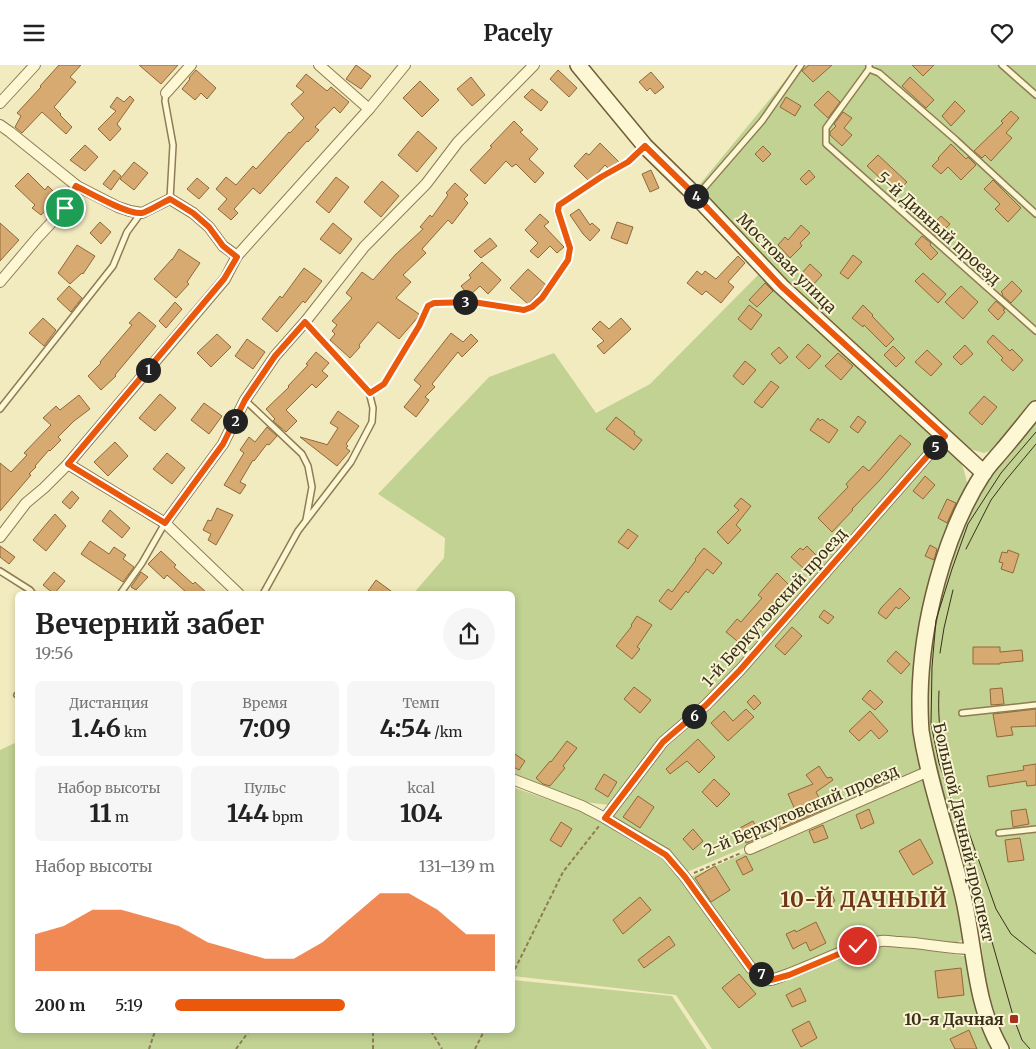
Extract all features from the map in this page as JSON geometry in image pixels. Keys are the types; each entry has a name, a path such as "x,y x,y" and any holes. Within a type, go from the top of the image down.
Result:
{"main road":[{"name":"Мостовая улица","path":"578,65 645,146 697,197 781,286 984,473"},
{"name":"Большой Дачный проспект","path":"1001,1049 994,1037 985,1012 979,987 968,915 929,771 921,729 920,677 931,606 943,561 960,518 984,473 1036,409"}],"street":[{"path":"0,103 35,65"},
{"path":"166,93 191,65"},
{"path":"319,65 369,109"},
{"path":"165,523 223,444 245,400 275,356 305,322 364,247 426,184 458,142 534,65"},
{"path":"0,537 26,503 44,489 68,464 224,279 237,257 369,109 400,67"},
{"path":"0,125 76,186 118,207 142,213 170,199 193,213 209,227 223,246 237,257"},
{"path":"0,282 65,208 76,186"},
{"name":"1-й Беркутовский проезд","path":"605,818 663,742 706,705 740,670 945,436"},
{"path":"68,464 165,523 236,591"},
{"name":"2-й Беркутовский проезд","path":"750,849 929,771"},
{"path":"515,780 605,818 666,855 685,877 751,968 771,980 789,975 858,946 883,941 973,949"}],"lane":[{"path":"697,197 762,121 801,65"},
{"path":"1002,65 1036,95"},
{"path":"869,67 879,73 950,133 1036,214"},
{"name":"5-й Дивный проезд","path":"869,67 826,128 826,144 1036,331"},
{"path":"166,93 165,101 172,145 170,199"},
{"path":"370,393 384,384 419,326 428,306 434,303 473,302 524,310 532,307 542,298 568,260 570,248 558,211 559,205 601,177 628,162 645,146"},
{"path":"0,409 113,266 127,232 142,213"},
{"path":"265,591 298,531 352,462 372,422 374,407 370,393 305,322"},
{"path":"245,400 302,454 308,466 312,487 306,520"},
{"path":"122,591 142,563 165,523"},
{"path":"0,571 31,591"},
{"path":"962,713 1036,705"},
{"path":"998,833 1036,829"}],"path":[{"path":"515,969 563,872 605,818"},
{"name":"2-й Беркутовский проезд","path":"685,877 750,849"},
{"path":"149,1049 154,1033"},
{"path":"236,1049 248,1033"},
{"path":"373,1033 373,1049"},
{"path":"432,1033 442,1049"},
{"path":"475,1049 483,1033"}],"green space":[{"path":"798,65 1036,65 1036,402 995,449 984,453 970,449 786,279 696,189"},
{"path":"759,274 938,437 741,663 610,805 584,802 515,777 515,591 416,591 444,558 445,538 378,494 489,377 554,353 596,413 650,384"},
{"path":"1036,423 1036,1049 1012,1049 1000,1031 985,981 981,939 967,875 935,771 926,728 927,648 948,565 966,520 990,478"},
{"path":"943,443 954,453 960,462 965,472 968,487 925,606 925,771 687,872 669,852 612,816 634,784 668,746 712,708"},
{"path":"15,743 15,1033 515,1033 515,980 672,996 707,1049 0,1049 0,750"},
{"path":"925,776 967,935 956,943 883,936 857,941 772,974 754,966 691,877"},
{"path":"515,788 579,810 663,856 750,971 773,984 860,950 882,945 910,947 970,957 978,1014 993,1049 712,1049 676,995 515,976"}],"building":[{"path":"59,65 81,65 70,77 76,82 54,107 72,127 66,134 42,112 22,133 15,127 21,116 17,113"},
{"path":"139,65 178,65 161,84"},
{"path":"356,65 371,76 361,89 346,79"},
{"path":"809,65 832,65 813,82 802,71"},
{"path":"912,65 934,65 923,76"},
{"path":"196,70 216,88 207,99 201,93 195,100 182,89"},
{"path":"558,70 577,88 569,97 550,79"},
{"path":"651,72 664,87 655,94 650,88 647,91 639,82"},
{"path":"306,74 327,91 331,87 349,102 340,113 334,107 315,127 319,130 260,194 253,188 234,209 238,213 231,220 218,209 227,199 216,189 226,177 236,185 253,166 256,169 304,118 291,104 304,92 296,86"},
{"path":"471,77 485,95 472,106 457,89"},
{"path":"910,77 934,100 926,108 902,86"},
{"path":"420,81 439,100 422,117 403,98"},
{"path":"532,89 548,102 541,111 524,97"},
{"path":"828,91 840,102 828,118 814,105"},
{"path":"130,96 134,100 117,124 121,129 110,141 98,129 116,111 110,107 117,97 124,102"},
{"path":"786,97 801,106 795,116 780,107"},
{"path":"955,101 965,111 951,126 942,116"},
{"path":"1011,111 1019,118 1006,133 1012,138 991,161 985,155 982,158 974,151 1003,123 1001,121"},
{"path":"843,112 852,118 844,128 852,135 842,146 830,135 830,132 836,126 834,124"},
{"path":"514,121 523,130 520,132 538,149 529,159 544,173 535,183 516,164 512,167 506,161 485,184 470,170"},
{"path":"418,131 437,148 417,172 398,155"},
{"path":"600,143 619,162 608,168 605,165 594,177 588,180 574,166 586,153 589,155"},
{"path":"951,144 966,159 968,157 976,165 961,180 948,167 941,174 932,166"},
{"path":"85,145 98,157 85,171 70,160"},
{"path":"763,146 771,154 763,162 755,154"},
{"path":"878,155 907,182 896,193 867,166"},
{"path":"134,162 148,173 134,190 120,179"},
{"path":"114,170 121,176 111,190 103,184"},
{"path":"651,170 659,188 650,192 642,174"},
{"path":"809,170 815,177 806,185 800,179"},
{"path":"28,173 45,190 48,186 60,198 41,215 32,208 35,205 15,186"},
{"path":"336,177 349,187 329,213 316,202"},
{"path":"197,178 209,188 199,199 187,189"},
{"path":"993,180 1021,208 1008,222 995,209 1000,204 984,189"},
{"path":"382,181 399,196 381,217 364,202"},
{"path":"455,183 468,195 464,199 468,203 452,224 448,220 422,249 426,253 403,275 411,282 396,298 419,314 419,316 399,339 378,322 350,358 330,340 335,334 332,331 337,325 332,321 352,298 346,293 362,272 373,280 395,255 423,229 420,227 430,215 432,217 448,195 446,193"},
{"path":"579,209 590,225 592,223 600,230 590,241 570,215"},
{"path":"540,214 549,222 544,226 564,247 557,253 550,246 538,258 530,251 538,243 525,230"},
{"path":"941,216 950,224 937,237 928,229"},
{"path":"100,222 111,232 101,244 90,233"},
{"path":"617,222 633,227 627,244 611,238"},
{"path":"0,223 19,240 0,261"},
{"path":"333,223 352,239 340,254 320,239"},
{"path":"801,225 810,233 800,243 802,246 790,258 778,245 785,237 788,240"},
{"path":"922,236 931,243 930,245 938,253 931,260 915,244"},
{"path":"490,238 497,246 481,258 474,251"},
{"path":"77,245 95,256 83,274 70,284 58,273"},
{"path":"179,249 200,263 187,282 189,284 176,298 154,279 172,260"},
{"path":"853,255 862,262 848,279 840,273"},
{"path":"738,256 745,263 728,282 734,287 721,303 706,291 702,295 687,283 697,271 702,275 705,271 716,279"},
{"path":"482,262 501,280 488,294 480,286 469,296 461,286 471,278 469,275"},
{"path":"810,264 822,275 813,285 801,274"},
{"path":"304,268 322,281 305,303 303,301 277,332 262,319 280,296 282,298"},
{"path":"528,269 546,285 528,304 510,288"},
{"path":"923,273 946,294 938,303 915,281"},
{"path":"1012,281 1022,291 1011,303 1001,292"},
{"path":"765,283 773,291 757,307 749,300"},
{"path":"69,286 82,298 71,312 57,299"},
{"path":"961,286 978,302 963,319 945,302"},
{"path":"996,301 1005,309 1003,310 1005,312 998,320 988,310"},
{"path":"175,302 182,309 166,328 159,321"},
{"path":"749,305 762,315 751,330 738,319"},
{"path":"863,305 894,339 886,347 864,325 863,327 852,318"},
{"path":"139,312 156,326 116,376 101,390 88,376 132,325 129,323"},
{"path":"43,318 56,330 44,346 29,333"},
{"path":"621,318 631,329 604,354 597,346 604,341 592,329 600,321 609,329"},
{"path":"451,333 463,342 471,334 478,341 462,357 458,352 432,384 435,387 425,397 429,400 416,417 404,407 421,386 414,380"},
{"path":"217,334 231,347 211,367 197,353"},
{"path":"993,335 1023,360 1013,371 1001,360 1003,358 987,342"},
{"path":"247,339 265,352 253,369 235,356"},
{"path":"808,344 821,356 809,369 796,357"},
{"path":"965,345 973,354 961,365 953,357"},
{"path":"893,346 905,358 896,367 884,355"},
{"path":"779,347 788,357 780,364 771,354"},
{"path":"927,350 942,364 931,376 915,362"},
{"path":"316,352 329,363 322,371 328,376 316,388 312,384 286,410 297,421 286,432 273,421 275,419 266,409 289,387 308,365 306,364"},
{"path":"838,353 853,366 841,380 825,366"},
{"path":"745,361 756,370 743,385 733,376"},
{"path":"771,381 779,387 762,408 754,402"},
{"path":"160,394 176,408 155,431 139,418"},
{"path":"79,395 90,409 74,421 58,437 61,440 35,466 29,474 31,475 0,511 0,463 11,472 27,455 24,453 51,425 43,418 56,406 60,410"},
{"path":"984,396 997,407 982,425 969,413"},
{"path":"204,403 222,416 209,434 191,420"},
{"path":"338,411 359,426 346,444 348,446 346,448 350,451 337,466 300,437 327,445 338,428 330,423"},
{"path":"858,416 866,422 858,433 850,427"},
{"path":"616,417 642,440 634,450 606,429"},
{"path":"818,418 820,421 822,419 838,430 829,443 810,430"},
{"path":"267,427 277,436 253,460 240,482 246,485 240,494 224,485 244,453 240,450 249,437 255,442"},
{"path":"900,435 911,444 832,532 818,518 848,487 846,484 863,466 869,471"},
{"path":"115,442 128,456 108,476 94,462"},
{"path":"167,453 185,468 172,484 153,469"},
{"path":"925,476 935,485 923,499 913,491"},
{"path":"72,491 79,498 70,509 62,502"},
{"path":"741,498 751,506 736,525 741,530 728,544 717,532 739,510 734,506"},
{"path":"947,499 956,503 947,523 938,518"},
{"path":"217,508 233,515 216,545 208,540 211,534 203,530 208,520 211,521"},
{"path":"110,510 130,528 122,538 102,521"},
{"path":"55,514 66,526 46,551 33,540"},
{"path":"628,529 638,536 628,549 618,542"},
{"path":"90,541 109,554 114,547 126,555 123,559 134,567 123,582 81,554"},
{"path":"930,545 937,549 934,560 925,556"},
{"path":"0,546 15,557 9,564 0,557"},
{"path":"807,546 816,555 803,568 791,557 800,548 803,550"},
{"path":"704,548 722,563 713,574 707,569 688,593 686,591 671,610 659,601 668,589 672,592"},
{"path":"1008,550 1019,554 1013,573 1001,569 1003,563 999,562 1002,552 1007,553"},
{"path":"161,551 176,565 174,567 193,584 195,582 205,591 185,591 167,575 164,579 148,564"},
{"path":"54,572 65,581 57,591 50,591 43,585"},
{"path":"141,572 148,577 136,590 131,587"},
{"path":"777,573 789,585 741,644 726,632 737,619 741,622 762,598 758,595"},
{"path":"376,580 391,591 368,591"},
{"path":"900,588 910,598 899,609 896,607 886,619 878,613"},
{"path":"824,610 834,617 828,624 819,617"},
{"path":"637,616 652,625 637,647 640,649 632,659 616,646 632,626"},
{"path":"792,627 802,636 785,655 775,646"},
{"path":"973,647 1000,647 1000,652 1022,650 1023,661 1000,664 973,664"},
{"path":"896,651 910,664 901,674 887,661"},
{"path":"634,687 651,700 640,713 624,699"},
{"path":"1002,688 1004,704 991,705 990,689"},
{"path":"870,690 883,702 875,710 862,699"},
{"path":"754,695 761,703 754,710 747,702"},
{"path":"746,709 754,717 728,741 711,723 724,711 733,721"},
{"path":"1036,709 1036,726 1011,727 1013,735 997,737 993,714"},
{"path":"870,711 888,731 879,739 871,730 859,741 849,731"},
{"path":"698,739 715,757 699,773 687,761 670,774 666,769"},
{"path":"567,741 577,748 563,766 565,768 550,786 543,784 536,778"},
{"path":"515,754 525,761 519,770 515,768"},
{"path":"1036,764 1036,785 1027,786 1026,781 989,787 987,776 1024,770 1023,766"},
{"path":"819,766 827,778 831,777 833,780 816,792 825,809 777,830 774,821 796,812 788,794 813,784 806,775"},
{"path":"894,770 898,777 873,788 870,781"},
{"path":"604,774 617,782 608,797 595,789"},
{"path":"714,779 730,794 717,807 702,792"},
{"path":"638,796 654,807 640,828 623,817"},
{"path":"869,809 874,823 861,829 856,815"},
{"path":"1026,809 1029,824 1013,827 1011,811"},
{"path":"753,821 761,837 746,843 738,829"},
{"path":"561,822 572,829 561,847 550,840"},
{"path":"823,825 828,838 814,843 809,831"},
{"path":"693,829 703,841 693,850 683,839"},
{"path":"1020,838 1024,860 1008,862 1005,840"},
{"path":"920,839 933,863 913,875 899,851"},
{"path":"746,856 753,870 743,875 736,861"},
{"path":"715,866 730,890 711,902 695,878"},
{"path":"830,890 835,901 820,908 815,897"},
{"path":"640,897 651,910 623,934 613,920"},
{"path":"816,922 826,943 810,951 806,942 793,949 786,934 795,930 796,932"},
{"path":"669,936 675,945 644,968 638,960"},
{"path":"961,968 964,995 938,998 935,971"},
{"path":"739,974 756,994 739,1008 722,988"},
{"path":"800,988 806,1001 792,1007 786,995"},
{"path":"809,1021 817,1038 801,1047 792,1030"},
{"path":"969,1030 977,1049 955,1049 950,1039"}],"tram line":[{"path":"1030,1049 1022,1040 1014,1019 953,805 939,763 931,724 932,667 936,620 968,524 1001,473 1036,432"},
{"path":"966,549 991,500 1036,444"},
{"path":"940,653 953,590"},
{"path":"939,691 939,721 944,750"},
{"path":"962,813 996,909 1011,934 1036,954"}],"place":[{"name":"10-я Дачная","path":"1014,1019"}],"district":[{"name":"10-Й ДАЧНЫЙ","path":"864,899"}],"route":[{"path":"65,208 76,186 118,207 142,213 170,199 193,213 209,227 223,246 237,257 224,279 68,464 165,523 223,444 245,400 275,356 305,322 370,393 384,384 419,326 428,306 434,303 473,302 524,310 532,307 542,298 568,260 570,248 558,211 559,205 601,177 628,162 645,146 697,197 781,286 945,436 740,670 706,705 663,742 605,818 666,855 685,877 751,968 771,980 789,975 858,946"}]}
